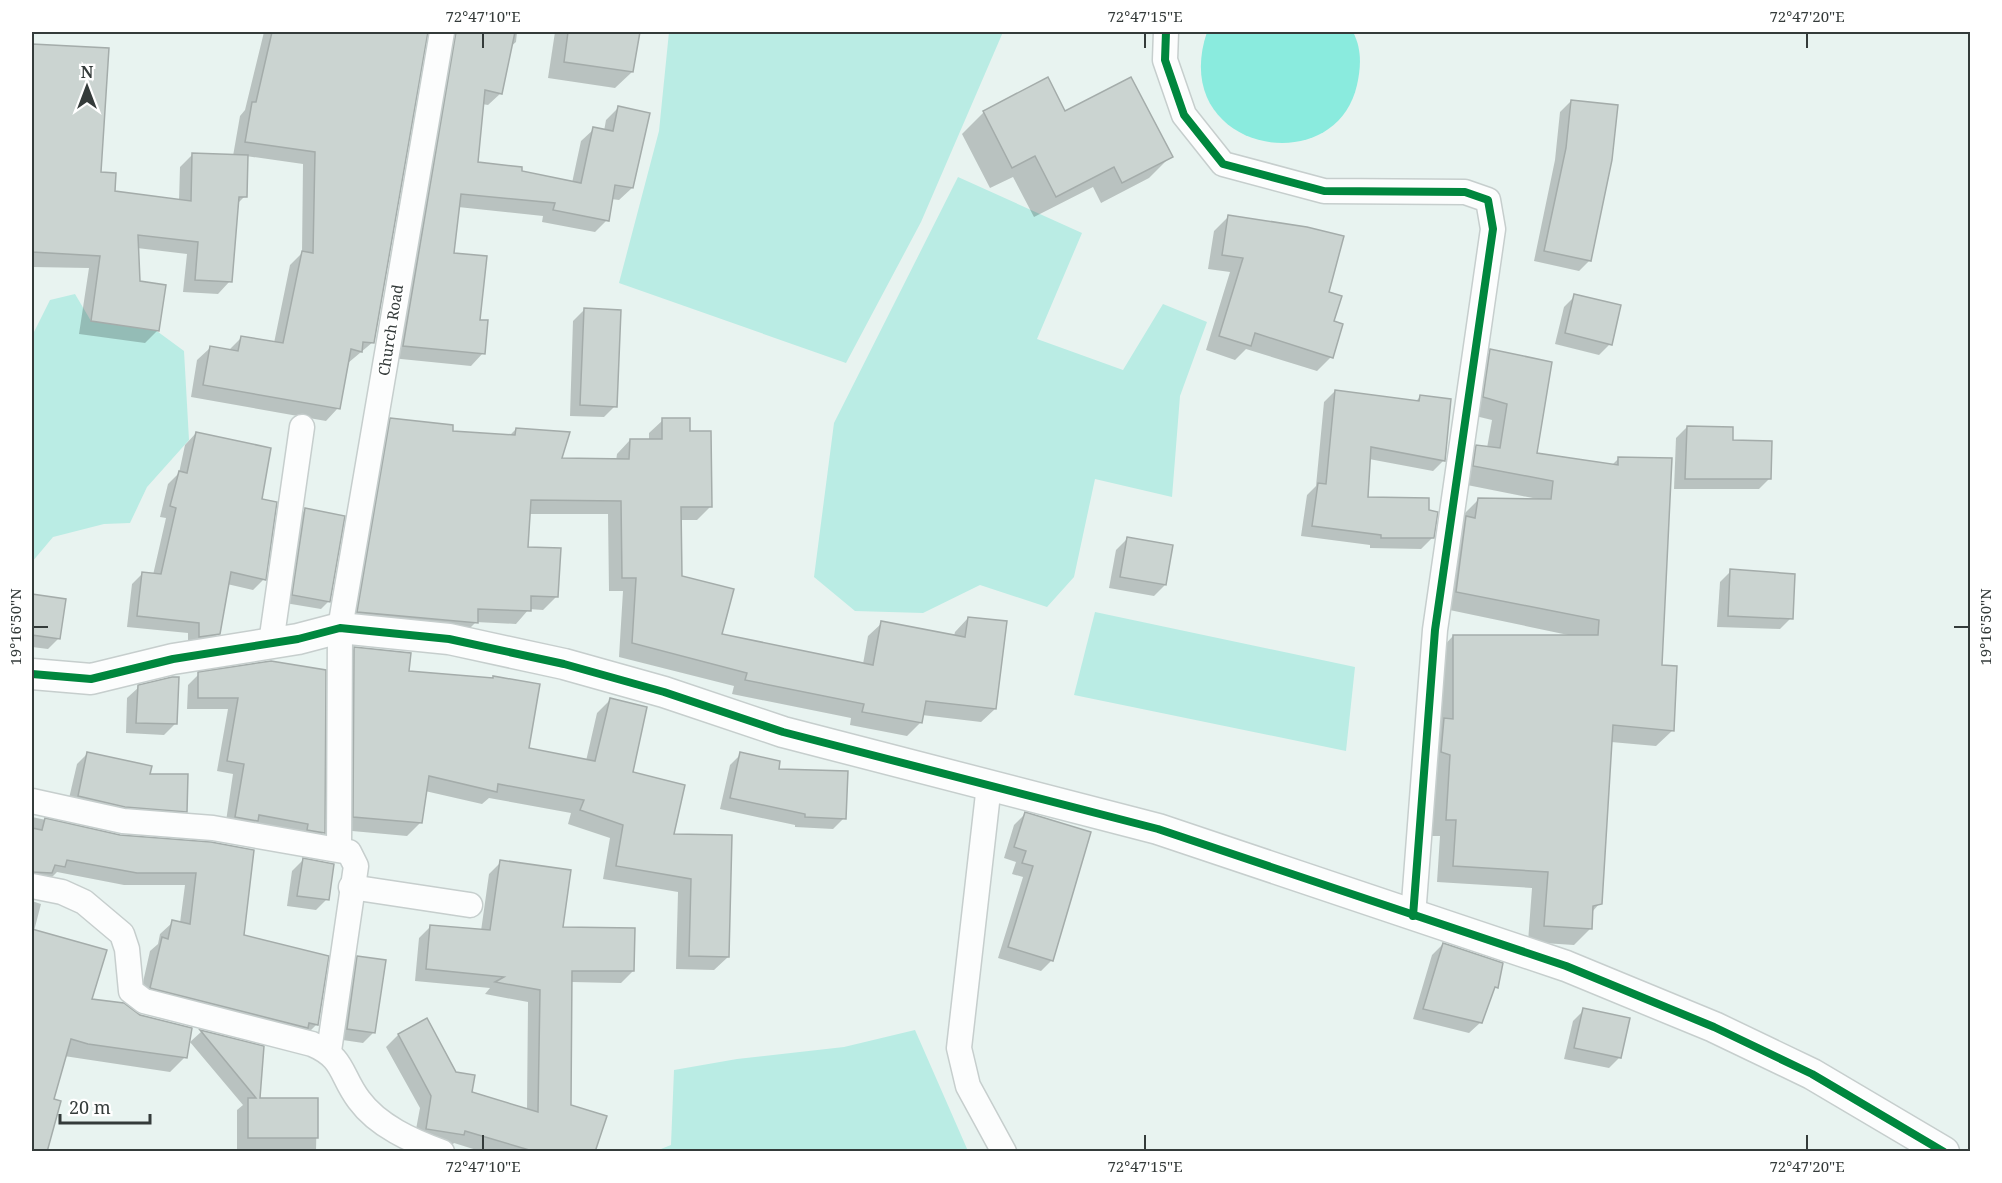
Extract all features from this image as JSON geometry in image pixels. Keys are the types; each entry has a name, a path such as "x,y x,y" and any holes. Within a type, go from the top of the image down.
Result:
{"street":[{"name":"Church Road","path":"339,849 340,628 442,32"},
{"path":"1166,32 1165,60 1184,115 1223,164 1324,191 1454,192 1488,200 1493,229 1435,630 1413,916"},
{"path":"271,643 302,427"},
{"path":"32,674 91,679 173,659 271,643 340,628 449,639 564,664 664,692 783,732 1158,829 1566,966 1714,1027 1812,1074 1944,1152"},
{"path":"990,785 959,1048 968,1086 1004,1152"},
{"path":"32,801 123,821 213,828 349,852 355,859 329,1051"},
{"path":"32,886 62,892 84,902 122,934 127,949 130,991 144,1001 312,1044 329,1051 358,1100 378,1120 417,1143 442,1152"},
{"path":"351,887 470,905"}],"shaded area":[{"path":"669,32 1003,32 921,222 846,363 619,283 659,131"},
{"path":"958,177 1082,233 1037,339 1123,370 1163,304 1207,322 1180,396 1172,497 1095,479 1074,577 1047,607 980,585 923,613 855,611 814,577 834,423"},
{"path":"75,294 91,321 150,326 184,351 189,440 147,487 130,523 104,524 53,537 32,562 32,336 50,300"},
{"path":"1095,612 1355,667 1346,751 1074,695"},
{"path":"915,1030 968,1151 656,1151 671,1145 674,1070 737,1059 844,1047"}],"water":[{"path":"1207,32 1353,32 1359,51 1359,72 1357,85 1343,116 1319,135 1289,143 1259,140 1231,127 1210,104 1201,72"}],"building":[{"path":"272,32 428,32 374,343 363,342 362,352 351,349 340,409 203,385 210,346 238,351 241,336 283,343 302,251 313,253 315,152 245,142 252,102 256,102"},
{"path":"456,32 515,32 502,94 485,90 478,162 522,167 522,171 581,183 593,127 613,131 618,106 650,113 633,188 615,185 609,221 553,210 555,203 461,194 454,253 487,256 480,320 488,320 485,354 403,346"},
{"path":"568,32 640,32 633,72 564,62"},
{"path":"32,44 109,48 101,172 116,173 115,191 191,201 192,153 248,155 247,197 239,197 232,282 195,280 198,242 138,235 140,281 166,285 159,331 91,321 100,256 32,252"},
{"path":"1048,77 1065,111 1131,77 1173,157 1122,183 1114,167 1056,197 1035,156 1012,168 983,111"},
{"path":"1571,100 1618,105 1612,160 1591,261 1544,251 1566,148"},
{"path":"1228,215 1307,227 1344,236 1329,292 1342,296 1334,321 1343,324 1333,358 1255,333 1251,346 1219,336 1243,258 1222,255"},
{"path":"1574,294 1621,305 1612,345 1565,333"},
{"path":"584,308 621,310 617,407 580,405"},
{"path":"1490,349 1552,362 1537,453 1618,465 1618,457 1672,458 1662,665 1677,666 1674,731 1613,725 1602,904 1593,906 1592,929 1544,926 1548,872 1453,866 1456,820 1446,820 1450,755 1441,752 1444,718 1453,719 1453,635 1598,635 1599,620 1456,592 1466,516 1475,518 1478,498 1551,499 1553,481 1473,466 1476,445 1500,448 1507,404 1483,397"},
{"path":"1335,390 1419,401 1420,395 1451,399 1445,461 1371,447 1368,497 1429,498 1429,510 1438,512 1434,538 1381,538 1381,535 1312,526 1318,483 1326,484"},
{"path":"390,418 453,425 453,431 515,435 516,428 570,432 562,458 629,459 630,439 662,439 662,418 690,418 690,431 711,431 712,507 681,507 682,576 734,589 722,634 873,665 881,621 965,637 968,617 1007,621 996,709 926,701 922,723 862,712 864,704 745,680 747,673 632,643 636,578 622,578 621,501 531,500 528,547 561,548 558,597 531,596 531,611 478,609 478,623 357,612"},
{"path":"1687,426 1733,427 1733,440 1772,441 1771,479 1685,479"},
{"path":"196,432 271,448 262,499 277,502 266,580 231,572 220,634 199,637 199,623 137,616 142,572 161,574 176,508 170,506 179,471 187,473"},
{"path":"305,508 345,516 330,602 292,595"},
{"path":"1127,537 1173,545 1166,585 1120,577"},
{"path":"1730,569 1795,574 1793,619 1728,616"},
{"path":"32,594 66,599 60,639 32,635"},
{"path":"354,647 411,653 409,671 493,678 493,676 540,684 529,748 595,761 610,698 647,707 633,772 685,785 674,834 732,835 729,957 689,956 691,879 616,866 623,825 580,810 584,800 498,784 497,792 429,776 422,823 353,817"},
{"path":"271,661 326,670 325,833 307,830 308,824 259,815 258,821 235,817 244,764 227,761 238,698 198,698 198,672"},
{"path":"179,677 177,724 136,723 138,685"},
{"path":"87,752 152,766 150,774 188,774 187,812 125,807 78,796"},
{"path":"740,752 780,761 779,769 848,771 846,819 805,817 805,814 730,798"},
{"path":"1025,812 1091,832 1053,961 1008,947 1033,866 1022,863 1026,851 1014,847"},
{"path":"45,818 120,835 211,842 254,850 244,935 329,956 318,1025 309,1023 308,1028 150,988 162,937 168,939 172,920 190,924 196,873 137,873 67,860 65,867 55,865 52,873 32,872 32,828 42,830"},
{"path":"303,858 334,864 329,900 297,896"},
{"path":"500,860 571,870 563,927 635,928 634,971 572,971 571,1105 607,1116 595,1152 536,1152 465,1131 464,1135 426,1129 431,1096 398,1034 427,1018 456,1072 475,1075 472,1092 538,1112 540,990 495,982 504,977 426,969 430,925 490,930"},
{"path":"32,929 107,950 92,999 124,1003 140,1015 192,1028 187,1058 88,1044 71,1039 54,1099 61,1101 47,1152 32,1152"},
{"path":"1443,943 1503,963 1498,988 1495,987 1482,1023 1423,1009"},
{"path":"357,956 386,960 375,1033 347,1029"},
{"path":"1583,1008 1630,1018 1621,1058 1574,1048"},
{"path":"200,1030 264,1046 260,1098 318,1098 318,1138 248,1138 248,1098 256,1098"}],"cycle path":[{"path":"1166,32 1165,60 1184,115 1223,164 1324,191 1465,192 1488,200 1493,229 1435,630 1413,916"},
{"path":"32,674 91,679 173,659 298,639 340,628 449,639 564,664 664,692 783,732 1158,829 1566,966 1714,1027 1812,1074 1944,1152"}]}
